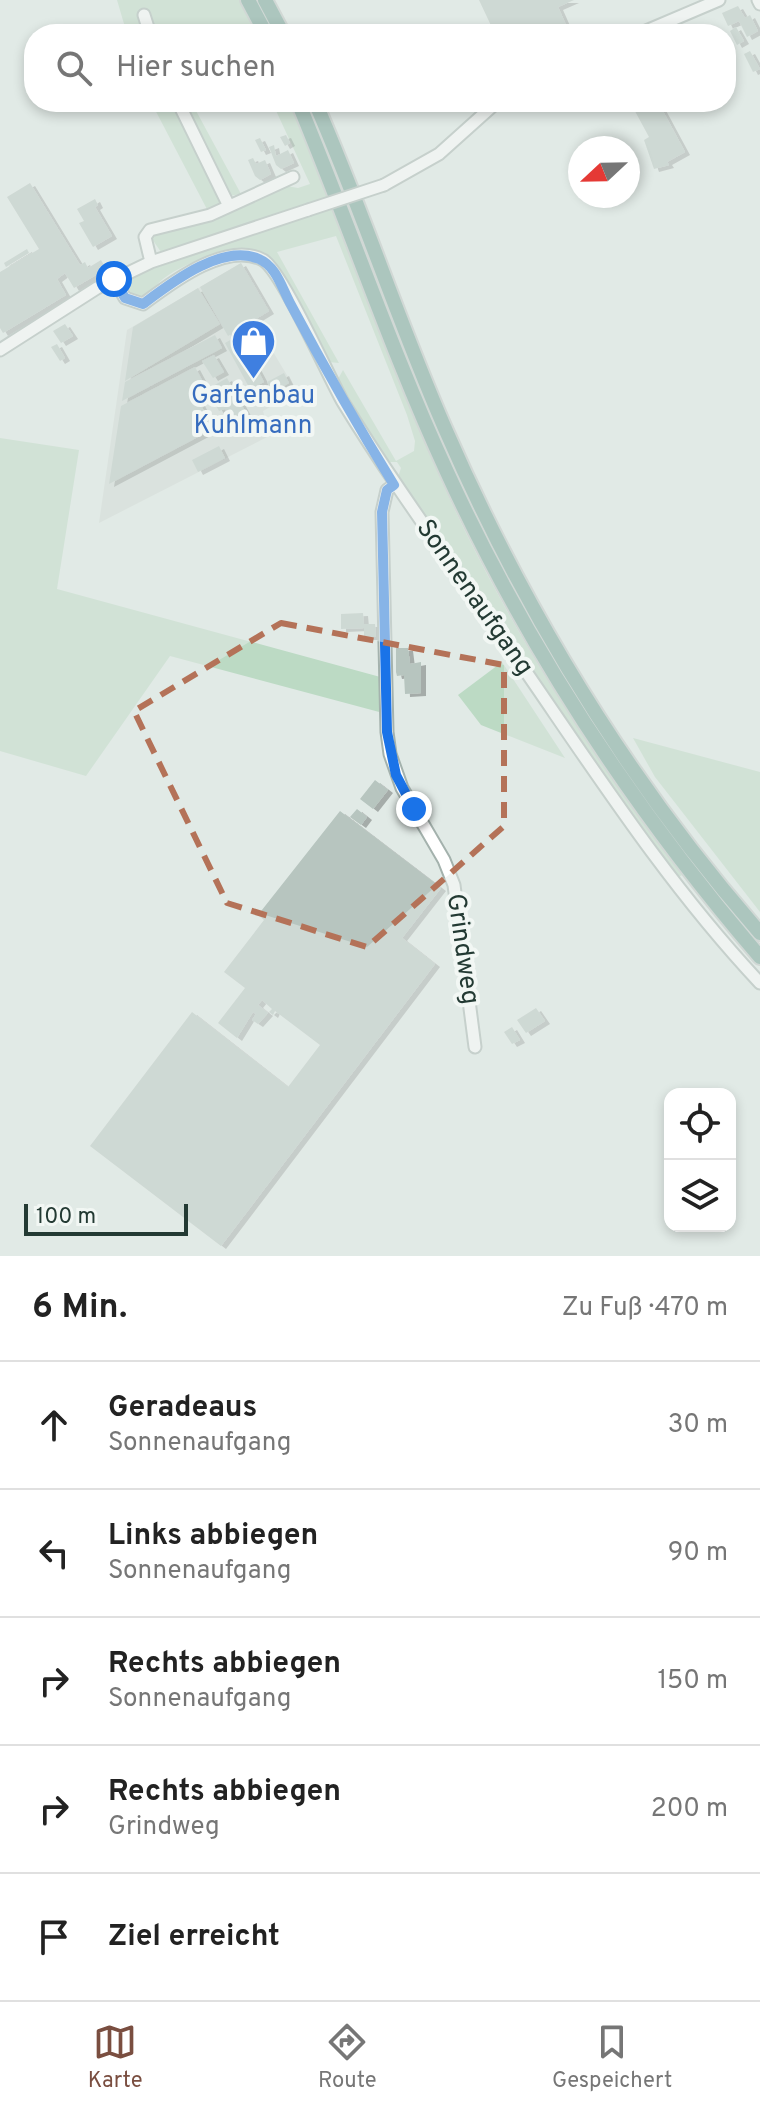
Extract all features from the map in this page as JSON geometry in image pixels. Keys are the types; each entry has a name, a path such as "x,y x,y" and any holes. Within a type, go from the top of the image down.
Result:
{"main road":[{"path":"248,0 261,24"},
{"path":"265,0 278,24"},
{"path":"302,112 430,435 502,583 562,689 617,773 673,850 760,957"},
{"path":"319,112 445,430 516,576 615,743 684,840 760,933"}],"street":[{"path":"663,24 719,0"},
{"path":"144,15 147,24"},
{"path":"183,112 228,204"},
{"path":"0,349 114,279 151,262 384,185 439,154 486,112"},
{"path":"151,262 145,237 150,230 210,215 228,204 293,177"},
{"name":"Sonnenaufgang","path":"114,279 125,298 143,304 194,269 237,256 262,259 271,267 324,371 394,485 637,833 682,892 760,983"},
{"name":"Grindweg","path":"394,485 387,490 382,512 387,732 402,788 432,838 454,885 475,1047"}],"highlighted area":[{"path":"281,623 504,665 504,826 367,947 227,903 134,711"}],"shaded area":[{"path":"241,263 269,311 254,320 297,392 263,411 266,422 263,424 269,436 99,523 127,330"}],"green space":[{"path":"117,0 240,0 253,24 124,24"},
{"path":"156,112 179,112 225,206 210,215"},
{"path":"186,112 197,112 241,194 229,196"},
{"path":"277,112 294,112 330,197 161,252 152,239 154,234 281,185 298,188 310,184"},
{"path":"334,208 413,414 490,580 540,668 594,752 682,875 677,878 613,792 398,477 401,468 397,462 387,462 338,379 343,370 396,461 414,451 415,441 407,415 336,236 277,252 339,363 329,362 276,264 265,256 236,252 203,258 163,279 142,298 138,299 127,291 129,276 150,267"},
{"path":"0,438 79,450 57,589 384,678 383,713 170,656 86,776 0,751"},
{"path":"502,662 565,758 481,725 458,695"},
{"path":"633,738 760,772 760,912 655,777"}],"building":[{"path":"479,0 574,0 558,7 566,24 490,24"},
{"path":"738,6 745,18 750,15 758,31 747,37 739,21 727,24 722,13"},
{"path":"736,27 744,41 736,43"},
{"path":"750,51 760,69 753,72 744,54"},
{"path":"635,112 663,112 685,152 667,162 669,165 654,169 644,140 649,137"},
{"path":"286,135 290,143 285,146 280,137"},
{"path":"260,138 266,150 261,152 255,140"},
{"path":"274,145 276,156 288,150 294,163 281,169 276,165 269,147"},
{"path":"253,158 256,164 265,160 271,174 260,180 255,176 248,160"},
{"path":"30,183 80,265 85,262 88,268 101,260 106,269 74,288 65,273 57,279 66,295 3,333 0,328 0,272 39,249 7,197"},
{"path":"95,199 98,205 95,207 112,236 93,247 79,223 84,221 77,209"},
{"path":"27,249 29,253 6,267 4,263"},
{"path":"241,263 269,311 228,336 200,287"},
{"path":"198,288 220,324 125,381 133,327"},
{"path":"65,324 73,336 61,343 53,331"},
{"path":"215,335 222,348 122,401 125,382"},
{"path":"239,335 264,382 250,389 225,343"},
{"path":"57,344 65,358 60,361 51,347"},
{"path":"214,355 224,372 213,378 202,361"},
{"path":"195,367 210,395 199,401 213,429 109,484 121,406"},
{"path":"284,373 289,383 273,392 267,382"},
{"path":"227,378 251,422 236,429 225,409 219,411 210,395 216,392 213,386"},
{"path":"219,446 225,458 198,472 192,460"},
{"path":"363,613 364,624 375,624 376,637 364,637 364,628 341,629 341,614"},
{"path":"396,648 408,648 410,664 421,662 421,693 405,694 404,675 397,676 396,672"},
{"path":"375,780 388,790 373,809 360,799"},
{"path":"357,809 367,817 361,825 350,817"},
{"path":"340,811 441,888 402,938 435,964 221,1246 90,1146 192,1012 288,1087 320,1045 275,1011 273,1015 269,1012 272,1009 262,1000 258,1005 268,1013 258,1024 252,1020 256,1014 253,1012 237,1038 218,1023 245,988 224,972 264,920 258,915"},
{"path":"536,1008 545,1021 526,1033 517,1020"},
{"path":"512,1027 520,1040 512,1044 504,1032"}],"place":[{"name":"Gartenbau Kuhlmann","path":"253,380"}],"route":[{"path":"114,279 125,298 134,304 143,304 174,280 216,261 249,256 262,259 271,267 324,371 394,485 387,490 382,512 387,732 396,775 414,809"}]}
